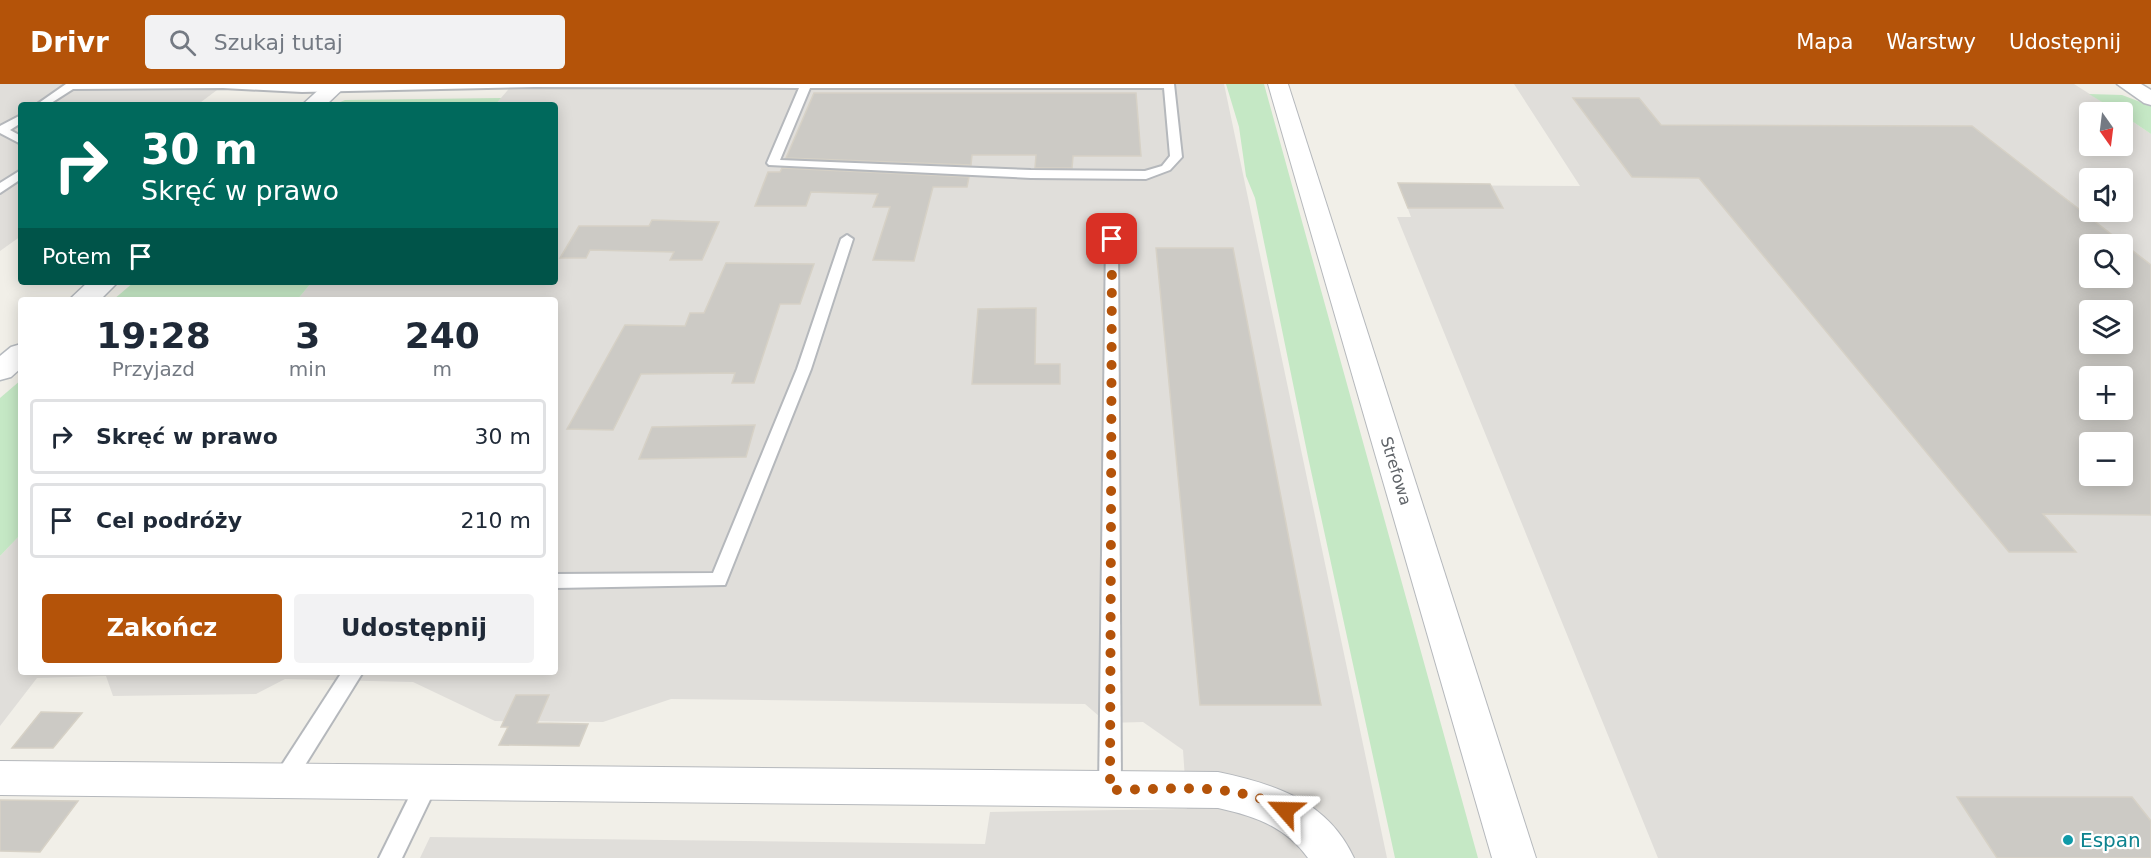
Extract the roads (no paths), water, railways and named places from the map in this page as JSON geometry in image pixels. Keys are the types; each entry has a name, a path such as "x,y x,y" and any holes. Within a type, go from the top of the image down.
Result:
{"main road":[{"path":"2127,84 2151,99"},
{"path":"317,102 336,86"},
{"path":"87,297 101,285"},
{"path":"0,371 18,356"}],"street":[{"name":"Strefowa","path":"1278,84 1514,858"},
{"path":"0,778 1218,790 1268,800 1302,821 1332,858"}],"lane":[{"path":"46,102 72,85 302,89 336,86 534,84 806,84 1168,84 1176,157 1166,168 1146,175 1031,174 773,163 806,84"},
{"path":"18,120 2,130 18,139"},
{"path":"0,189 18,176"},
{"path":"558,581 719,580 804,369 847,239"},
{"path":"1110,790 1112,239"},
{"path":"284,780 351,675"},
{"path":"390,858 428,781"}],"place":[{"name":"Espan","path":"2068,840"}]}
